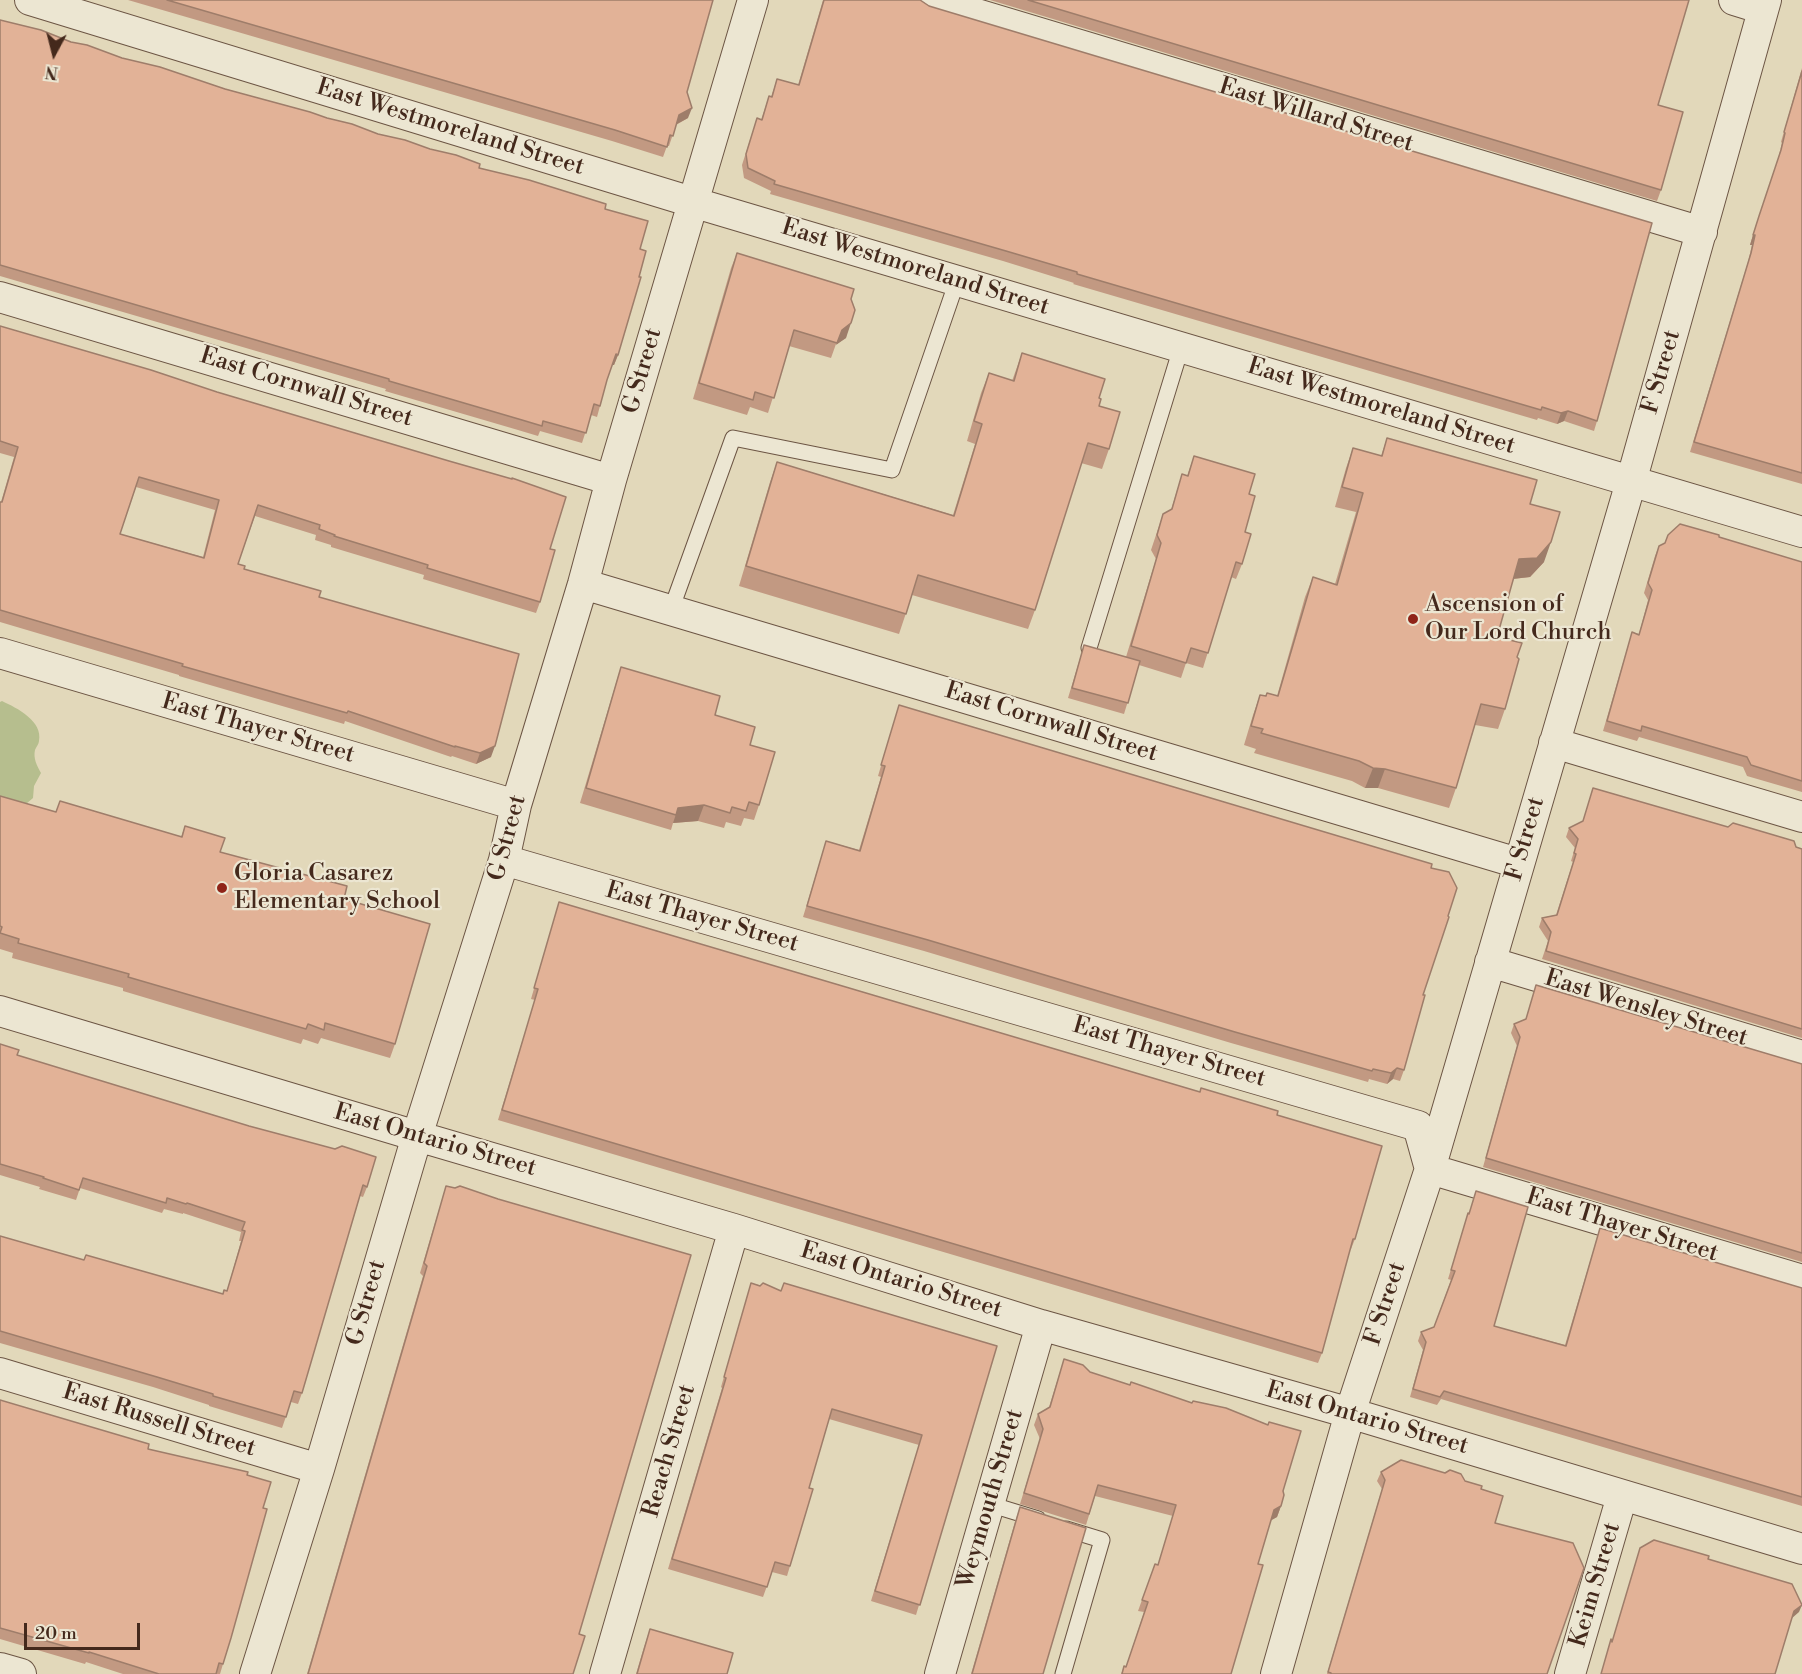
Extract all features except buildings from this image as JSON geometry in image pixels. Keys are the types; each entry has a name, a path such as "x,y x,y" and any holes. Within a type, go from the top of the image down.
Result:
{"street":[{"name":"East Westmoreland Street","path":"30,0 692,202 1802,532"},
{"name":"G Street","path":"255,1674 319,1469 417,1136 504,860 516,805 583,584 611,480 753,0"},
{"name":"East Willard Street","path":"930,0 1702,232"},
{"path":"1734,0 1764,4"},
{"name":"F Street","path":"1276,1674 1350,1413 1430,1169 1702,232 1764,4"},
{"name":"East Cornwall Street","path":"0,297 611,480"},
{"name":"East Cornwall Street","path":"583,584 1518,863"},
{"name":"East Thayer Street","path":"0,653 516,805"},
{"path":"1554,742 1802,817"},
{"name":"East Thayer Street","path":"504,860 1418,1126 1430,1169 1802,1280"},
{"name":"East Wensley Street","path":"1490,962 1802,1056"},
{"name":"East Ontario Street","path":"0,1011 735,1229 1041,1325 1350,1413 1802,1549"},
{"name":"Reach Street","path":"605,1674 735,1229"},
{"name":"Weymouth Street","path":"940,1674 1041,1325"},
{"name":"East Russell Street","path":"0,1373 319,1469"},
{"name":"Keim Street","path":"1570,1674 1622,1496"},
{"path":"0,1668 21,1674"}],"lane":[{"path":"671,610 733,438 892,470 957,281"},
{"path":"1089,648 1181,348"},
{"path":"989,1504 1102,1540 1063,1674"}],"green space":[{"path":"0,702 28,716 37,727 39,734 35,756 41,773 34,786 33,798 26,804 0,802"}],"place":[{"name":"Ascension of Our Lord Church","path":"1413,619"},
{"name":"Gloria Casarez Elementary School","path":"222,888"}]}
